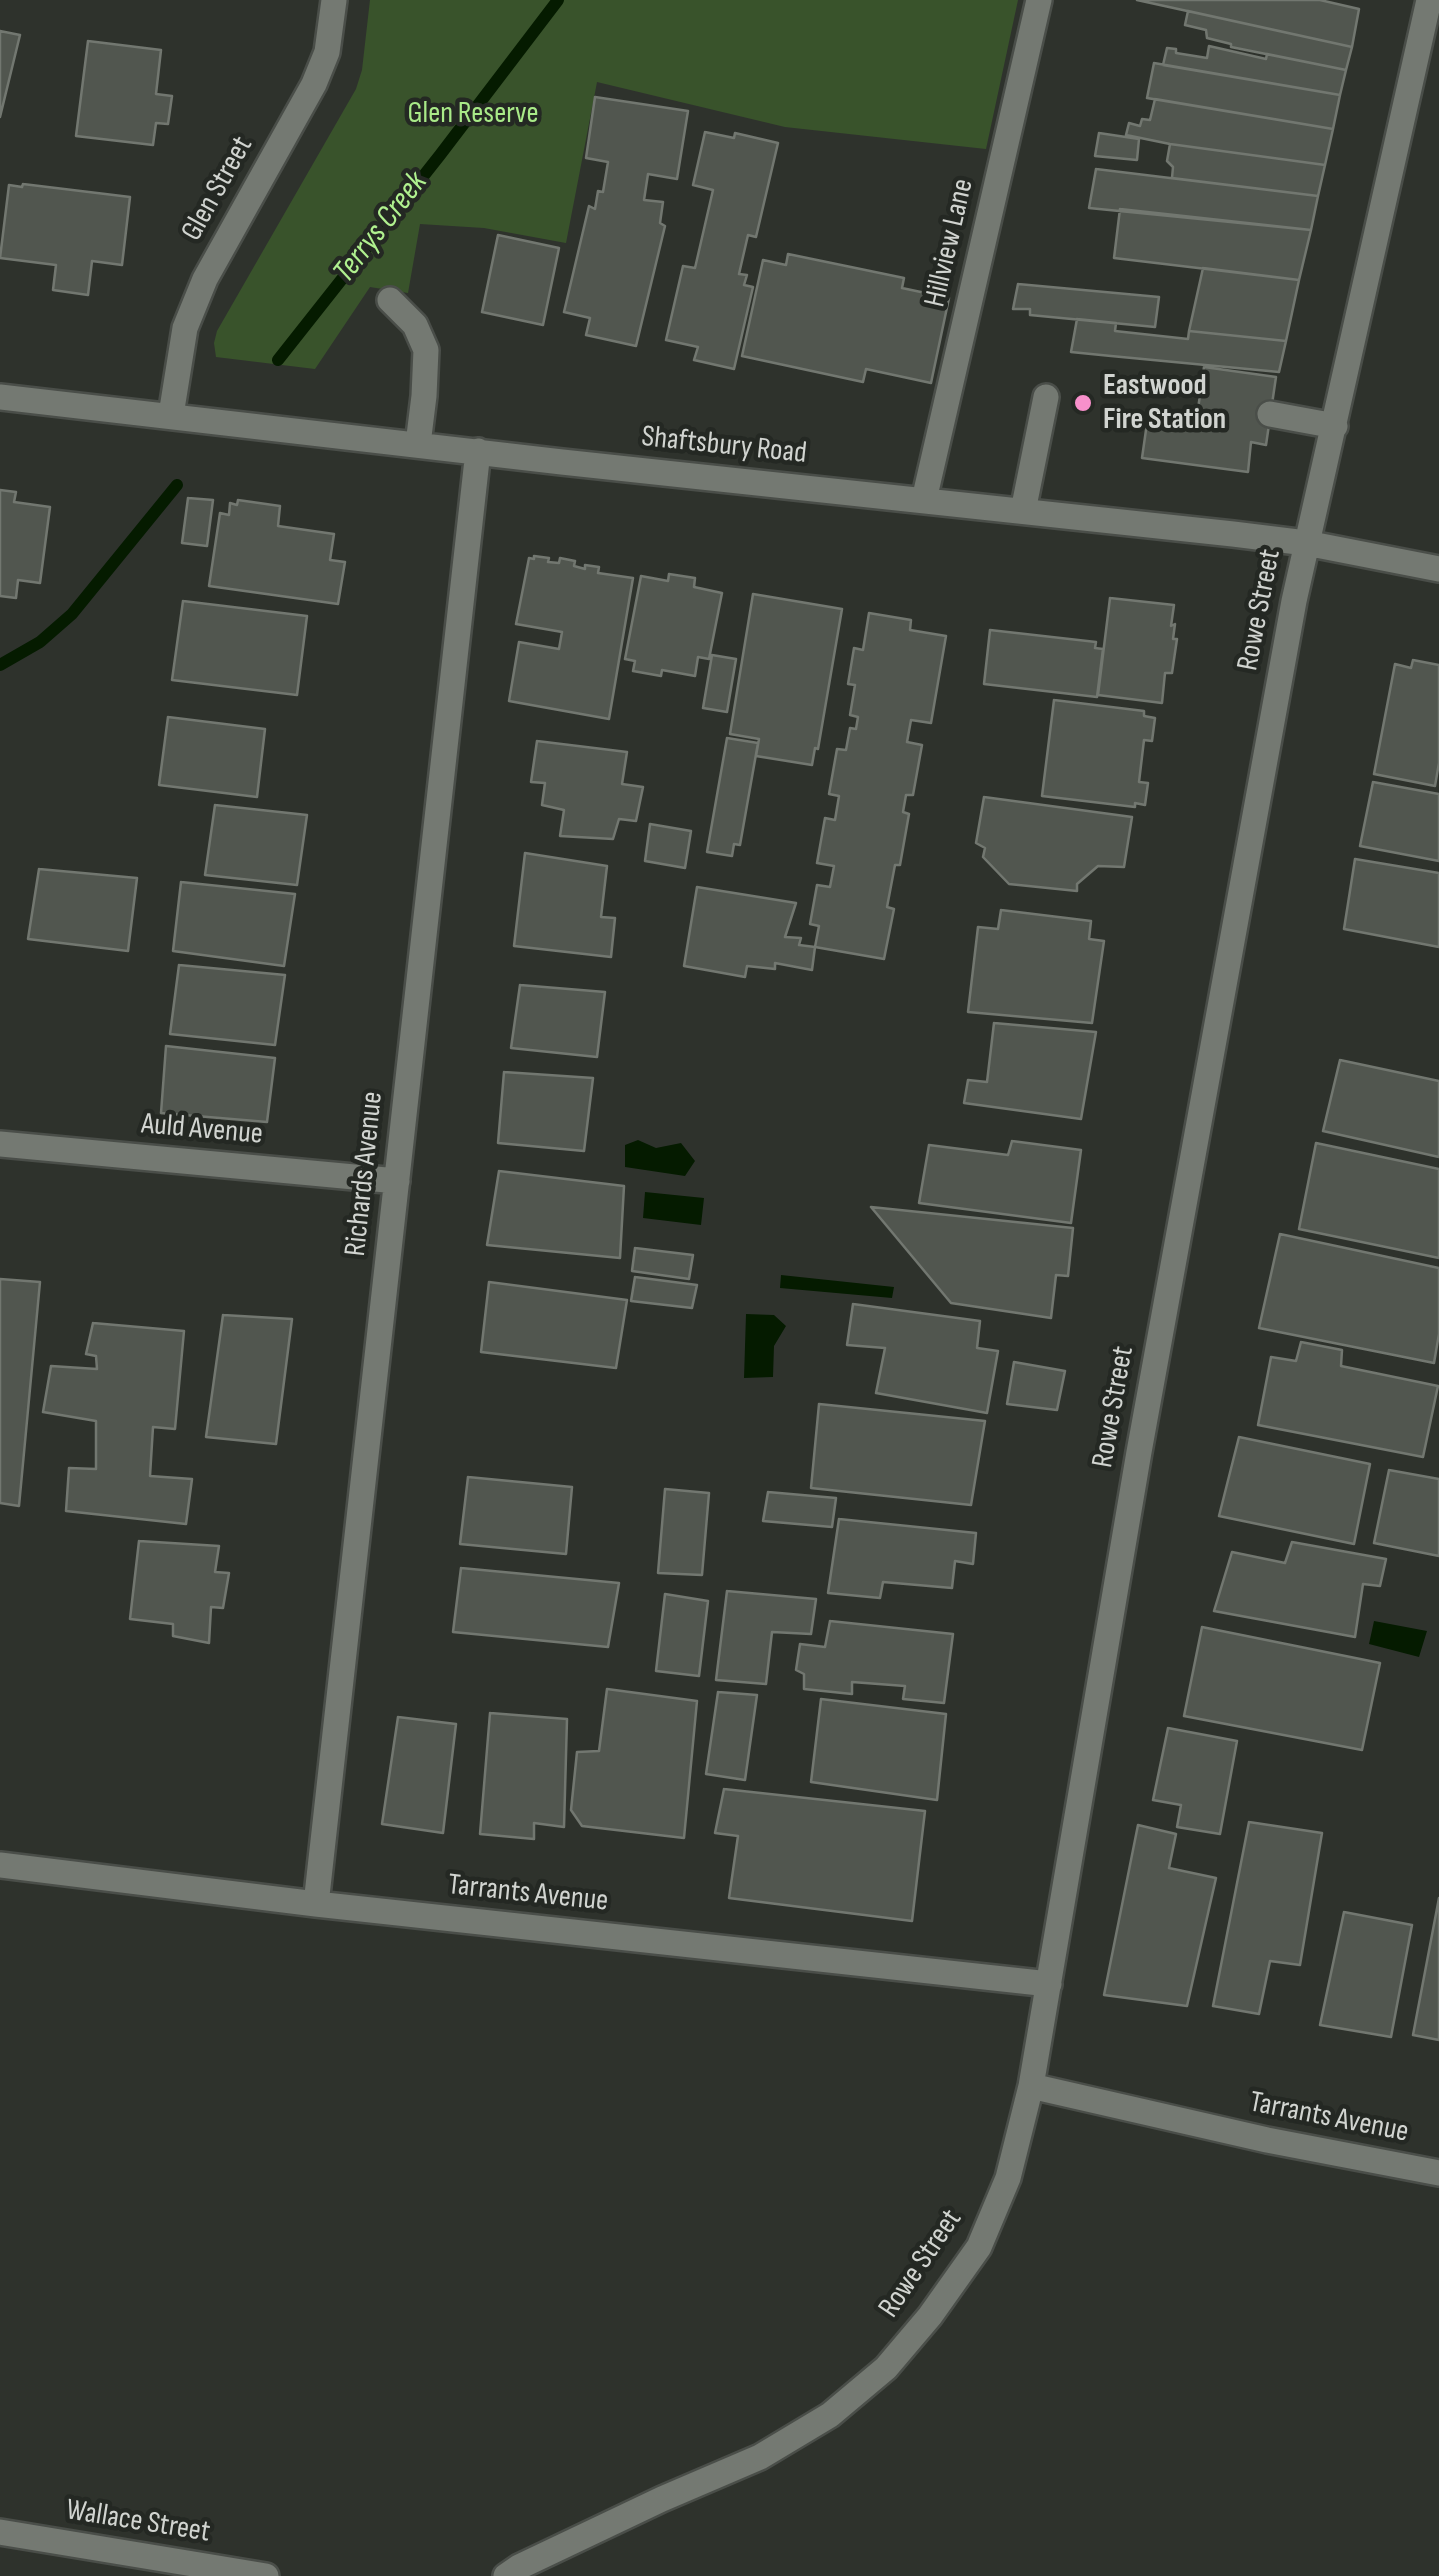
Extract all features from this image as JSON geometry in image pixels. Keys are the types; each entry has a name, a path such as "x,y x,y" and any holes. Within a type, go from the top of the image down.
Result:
{"street":[{"name":"Glen Street","path":"171,415 186,328 205,279 314,84 326,52 334,0"},
{"name":"Hillview Lane","path":"924,500 1039,0"},
{"name":"Rowe Street","path":"506,2576 662,2499 760,2457 830,2414 886,2368 930,2316 979,2247 1008,2178 1031,2086 1138,1452 1306,544 1430,0"},
{"path":"390,300 415,326 426,350 418,444"},
{"name":"Shaftsbury Road","path":"0,396 1306,544 1439,569"},
{"path":"1023,510 1046,397"},
{"path":"1270,414 1335,426"},
{"name":"Richards Avenue","path":"316,1904 478,451"},
{"name":"Auld Avenue","path":"0,1144 397,1181"},
{"name":"Tarrants Avenue","path":"0,1865 316,1904 1049,1984"},
{"name":"Tarrants Avenue","path":"1031,2086 1267,2140 1439,2172"},
{"name":"Wallace Street","path":"0,2532 266,2576"}],"green space":[{"name":"Glen Reserve","path":"370,0 1018,0 986,149 785,127 597,82 566,243 484,228 420,224 408,293 370,287 315,369 216,357 217,331 356,89"}],"shaded area":[{"path":"638,1140 656,1148 681,1143 695,1161 685,1176 625,1167 625,1145"},
{"path":"645,1192 704,1198 701,1225 643,1218"},
{"path":"781,1275 894,1287 892,1298 780,1288"},
{"path":"746,1314 774,1315 786,1326 774,1346 773,1377 744,1378"},
{"path":"1374,1621 1427,1631 1419,1657 1369,1644"}],"building":[{"path":"1137,0 1320,0 1359,9 1352,47"},
{"path":"1188,11 1352,47 1346,70 1231,47 1207,38 1206,30 1185,25"},
{"path":"0,31 20,35 0,117"},
{"path":"88,41 161,50 156,94 172,96 168,124 156,123 153,145 76,136"},
{"path":"1209,46 1346,70 1340,95 1163,65 1167,48 1207,58"},
{"path":"1154,63 1340,95 1333,129 1147,98"},
{"path":"595,97 688,111 677,179 648,174 644,200 663,202 660,223 665,226 636,346 586,335 590,318 564,312 589,206 595,209 598,191 603,192 608,162 586,158"},
{"path":"1155,99 1333,129 1325,165 1126,135 1129,123 1140,126 1142,119 1150,120"},
{"path":"705,132 734,138 735,133 778,143 756,237 748,235 739,274 747,275 744,285 753,287 734,369 694,360 698,347 666,340 683,266 695,268 713,190 693,185"},
{"path":"1099,133 1139,139 1137,160 1095,156"},
{"path":"1170,144 1325,165 1318,196 1172,178 1173,167 1167,161"},
{"path":"1096,169 1318,196 1311,230 1089,208"},
{"path":"9,185 130,197 122,265 92,261 88,295 53,290 56,265 0,258"},
{"path":"1120,209 1311,230 1299,280 1114,258"},
{"path":"498,235 559,248 543,325 482,312"},
{"path":"788,254 904,278 902,288 949,298 931,383 866,369 863,382 742,356 763,260 786,265"},
{"path":"1203,268 1299,280 1286,341 1189,331"},
{"path":"1018,284 1159,297 1155,327 1030,315 1030,309 1013,309"},
{"path":"1077,319 1116,323 1115,331 1188,339 1189,331 1286,341 1279,372 1071,352"},
{"path":"1204,367 1276,377 1266,445 1251,442 1248,472 1142,458 1148,416 1196,423"},
{"path":"0,490 16,492 14,502 50,507 40,583 18,580 16,598 0,596"},
{"path":"188,498 213,500 207,546 182,543"},
{"path":"238,500 280,506 278,526 334,534 330,560 345,562 338,604 209,586 220,513 229,515 230,503 237,505"},
{"path":"529,558 549,558 548,562 559,563 560,558 575,561 574,566 599,567 598,573 633,578 609,719 509,701 519,642 559,649 562,632 516,624"},
{"path":"669,574 695,578 694,587 722,593 709,659 698,657 695,676 662,670 661,676 633,671 635,661 625,659 641,576 668,581"},
{"path":"753,594 842,609 812,765 756,756 759,739 730,734"},
{"path":"1110,598 1174,605 1171,626 1175,624 1173,639 1177,639 1172,673 1165,673 1162,703 1098,695"},
{"path":"183,601 307,616 297,695 172,680"},
{"path":"869,613 911,620 910,630 946,636 931,723 911,720 907,742 922,745 913,795 906,795 903,812 909,814 887,907 894,909 884,959 815,947 819,926 810,924 817,885 830,887 834,866 817,863 825,818 835,820 839,796 829,794 837,749 846,750 850,728 856,729 858,717 850,715 855,685 848,684 854,648 863,650"},
{"path":"990,630 1096,642 1095,648 1103,649 1097,697 984,684"},
{"path":"712,655 736,659 727,712 703,708"},
{"path":"1413,660 1439,665 1439,763 1435,786 1374,774 1395,664 1411,668"},
{"path":"1054,700 1144,711 1144,716 1155,718 1152,741 1144,740 1139,782 1148,783 1145,805 1042,796"},
{"path":"168,717 265,729 257,797 159,785"},
{"path":"727,738 758,743 740,845 734,844 732,856 707,852"},
{"path":"537,741 627,752 622,784 643,787 636,821 619,819 613,839 560,836 564,810 542,805 545,783 531,782"},
{"path":"1373,782 1439,794 1439,861 1360,846"},
{"path":"984,797 1132,817 1124,867 1098,866 1077,884 1077,891 1009,884 983,857 985,848 976,843"},
{"path":"215,805 307,815 297,885 205,875"},
{"path":"650,824 691,831 685,868 645,861"},
{"path":"525,853 607,866 601,917 615,918 611,957 514,946"},
{"path":"1355,859 1439,873 1439,947 1344,929"},
{"path":"39,869 137,878 128,951 28,939"},
{"path":"181,882 295,894 284,966 173,951"},
{"path":"697,887 796,903 785,937 801,938 799,945 815,947 812,970 775,963 775,969 747,966 745,977 684,966"},
{"path":"1001,910 1091,921 1089,939 1104,941 1092,1023 968,1012 978,927 998,929"},
{"path":"179,965 285,975 275,1045 170,1034"},
{"path":"520,985 605,992 597,1057 511,1048"},
{"path":"994,1023 1096,1032 1081,1119 964,1103 968,1080 987,1082"},
{"path":"166,1046 275,1058 267,1122 161,1113"},
{"path":"1340,1060 1439,1081 1439,1157 1323,1131"},
{"path":"504,1072 593,1078 584,1151 498,1143"},
{"path":"1012,1141 1081,1150 1071,1223 919,1203 929,1145 1008,1155"},
{"path":"1316,1143 1439,1169 1439,1258 1299,1229"},
{"path":"499,1171 624,1186 620,1258 487,1245"},
{"path":"871,1207 1073,1228 1068,1276 1056,1275 1051,1318 951,1303"},
{"path":"1280,1234 1439,1268 1439,1334 1434,1363 1259,1328"},
{"path":"635,1248 693,1255 689,1279 632,1271"},
{"path":"635,1277 697,1285 692,1308 631,1301"},
{"path":"0,1279 40,1282 19,1506 0,1503"},
{"path":"489,1282 627,1300 616,1368 481,1352"},
{"path":"853,1304 980,1321 977,1348 998,1351 987,1413 876,1393 885,1348 847,1345"},
{"path":"223,1315 292,1319 276,1444 206,1437"},
{"path":"93,1323 184,1331 175,1429 153,1427 150,1476 192,1479 186,1524 66,1511 69,1468 96,1469 96,1421 43,1412 51,1366 97,1369 96,1356 86,1354"},
{"path":"1301,1342 1342,1350 1341,1366 1438,1386 1423,1457 1258,1425 1271,1357 1296,1361"},
{"path":"1014,1362 1065,1371 1057,1410 1007,1404"},
{"path":"819,1404 985,1421 971,1505 811,1488"},
{"path":"1239,1437 1370,1464 1354,1544 1219,1516"},
{"path":"1389,1470 1439,1479 1439,1556 1374,1543"},
{"path":"468,1477 572,1487 566,1554 460,1544"},
{"path":"665,1489 709,1493 702,1575 658,1573"},
{"path":"768,1492 836,1498 832,1527 763,1521"},
{"path":"839,1519 976,1533 973,1564 955,1561 952,1588 883,1582 880,1598 828,1593"},
{"path":"139,1541 219,1546 215,1572 229,1573 223,1608 211,1607 209,1643 173,1636 173,1624 130,1619"},
{"path":"1292,1542 1386,1559 1380,1586 1363,1584 1355,1637 1214,1611 1232,1552 1285,1563"},
{"path":"461,1568 619,1583 608,1647 453,1632"},
{"path":"727,1591 816,1599 811,1634 772,1632 766,1684 716,1680"},
{"path":"665,1594 708,1601 699,1676 656,1671"},
{"path":"830,1621 953,1634 944,1703 903,1699 905,1686 852,1682 852,1694 804,1689 804,1674 796,1670 800,1644 825,1647"},
{"path":"1202,1627 1380,1663 1362,1750 1184,1716"},
{"path":"607,1689 697,1701 684,1838 582,1826 571,1810 577,1752 599,1751"},
{"path":"718,1692 757,1695 745,1780 706,1774"},
{"path":"821,1699 946,1714 937,1800 811,1782"},
{"path":"490,1713 567,1719 564,1827 534,1823 534,1839 480,1834"},
{"path":"398,1717 456,1724 443,1833 382,1824"},
{"path":"1168,1728 1237,1741 1220,1834 1177,1827 1181,1805 1153,1800"},
{"path":"724,1789 925,1811 912,1921 729,1898 738,1836 715,1833"},
{"path":"1249,1822 1322,1833 1300,1965 1270,1961 1259,2014 1213,2006"},
{"path":"1138,1825 1176,1834 1169,1868 1216,1878 1187,2006 1104,1995"},
{"path":"1439,1898 1439,2040 1413,2035"},
{"path":"1344,1912 1412,1925 1391,2037 1320,2025"}],"waterway":[{"name":"Terrys Creek","path":"278,360 558,0"},
{"name":"Terrys Creek","path":"0,665 40,642 72,614 177,485"}],"place":[{"name":"Eastwood Fire Station","path":"1083,403"}]}
